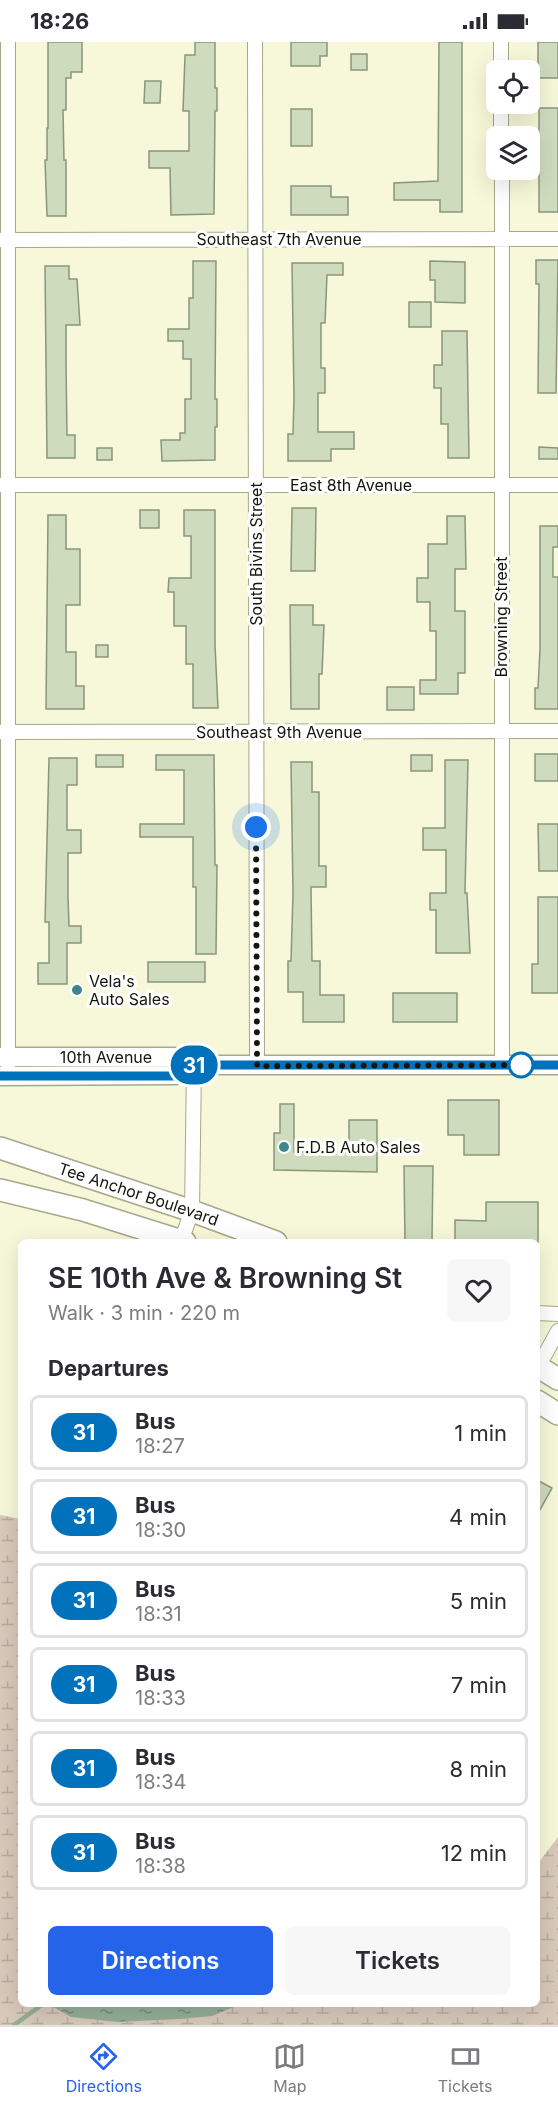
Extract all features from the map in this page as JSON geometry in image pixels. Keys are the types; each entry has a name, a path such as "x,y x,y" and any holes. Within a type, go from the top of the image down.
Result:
{"main road":[{"name":"10th Avenue","path":"4,1057 175,1057 194,1065"},
{"path":"194,1065 558,1065"},
{"name":"10th Avenue","path":"4,1076 175,1076 194,1065"},
{"name":"Tee Anchor Boulevard","path":"0,1148 192,1211 268,1239"},
{"name":"Tee Anchor Boulevard","path":"0,1190 83,1210 177,1239"},
{"path":"540,1370 558,1379"},
{"path":"540,1403 558,1414"}],"street":[{"path":"4,1076 4,240 8,42"},
{"name":"South Bivins Street","path":"255,42 257,1066"},
{"path":"501,42 501,60"},
{"name":"Browning Street","path":"502,180 502,1065"},
{"name":"Southeast 7th Avenue","path":"4,240 558,239"},
{"name":"East 8th Avenue","path":"4,485 558,484"},
{"name":"Southeast 9th Avenue","path":"4,732 558,731"},
{"path":"184,1239 192,1211 194,1065"},
{"path":"540,1313 558,1314"},
{"path":"540,1363 558,1331"}],"green space":[{"path":"0,1515 18,1518 18,2007 540,2007 540,1861 558,1837 558,2025 0,2025"}],"water":[{"path":"53,2007 234,2007 212,2016 180,2019 117,2022 71,2017"}],"building":[{"path":"48,42 82,42 82,72 71,72 71,78 66,78 66,110 63,110 66,216 47,216 45,160 47,160 48,128"},
{"path":"195,42 215,42 217,111 215,111 214,214 171,215 170,168 149,168 149,151 189,151 189,111 183,111 185,55 195,55"},
{"path":"291,42 327,42 327,56 320,56 320,66 291,66"},
{"path":"439,42 462,42 462,212 440,212 440,200 394,200 394,183 438,181"},
{"path":"538,42 558,42 558,78 540,78 540,60 538,60"},
{"path":"351,54 367,54 367,70 351,70"},
{"path":"145,81 161,81 160,103 144,103"},
{"path":"540,108 558,108 558,212 539,212"},
{"path":"291,109 312,109 312,146 291,146"},
{"path":"291,186 331,186 331,197 348,197 348,215 291,215"},
{"path":"536,260 558,260 556,393 538,393 539,284 536,284"},
{"path":"193,261 216,261 215,399 217,399 217,427 215,427 215,460 162,461 161,440 180,440 180,433 185,433 185,399 191,399 191,359 183,359 183,341 168,341 168,329 189,329 189,298 193,298"},
{"path":"430,261 465,262 465,303 435,302 435,280 430,280"},
{"path":"292,263 343,263 343,275 327,275 325,323 321,323 321,368 325,368 325,393 318,393 318,432 354,432 354,449 331,449 331,461 288,461 288,434 293,434 294,398"},
{"path":"45,266 69,266 69,279 77,279 80,325 66,325 67,435 75,435 75,458 47,458"},
{"path":"409,302 431,302 431,327 409,327"},
{"path":"442,331 467,331 469,458 448,458 448,424 441,424 441,388 434,388 434,365 442,365"},
{"path":"539,447 558,448 558,459 539,459"},
{"path":"97,448 112,448 112,460 97,460"},
{"path":"292,508 316,508 315,571 291,571"},
{"path":"140,510 159,510 159,528 140,528"},
{"path":"184,510 215,510 215,645 218,708 193,708 193,664 186,664 186,626 174,626 174,592 168,592 169,578 191,578 191,536 184,536"},
{"path":"48,515 66,515 66,549 80,549 80,605 66,605 66,652 76,652 76,686 84,686 84,709 46,709"},
{"path":"447,516 465,516 466,569 455,569 455,611 465,611 465,673 458,673 458,694 420,694 420,680 436,680 436,631 430,631 430,602 417,602 417,578 428,578 428,544 447,544"},
{"path":"540,526 558,526 558,547 553,547 553,577 558,577 558,709 535,709 540,649"},
{"path":"290,605 313,605 313,625 324,625 322,674 319,674 319,709 291,709"},
{"path":"96,645 108,645 108,657 96,657"},
{"path":"387,687 414,687 414,710 387,710"},
{"path":"535,754 558,754 558,781 535,781"},
{"path":"96,755 123,755 123,767 96,767"},
{"path":"156,755 214,755 215,865 217,865 216,954 196,954 193,837 140,837 140,824 184,824 184,770 156,770"},
{"path":"411,755 432,755 432,771 411,771"},
{"path":"49,758 77,758 77,785 67,785 67,830 81,830 81,853 68,853 68,896 69,926 81,926 81,943 67,943 67,984 38,984 38,963 49,963 49,922 45,922"},
{"path":"445,760 468,760 465,893 467,893 470,953 436,953 436,910 430,910 430,893 446,893 446,850 423,850 423,828 445,828"},
{"path":"291,762 312,762 312,792 319,792 319,866 326,866 326,887 311,887 312,961 320,961 320,995 344,995 344,1022 303,1022 303,992 288,992 293,893"},
{"path":"538,824 558,824 558,871 539,871"},
{"path":"538,897 558,897 558,993 532,993 532,964 538,964"},
{"path":"148,962 205,962 205,982 148,982"},
{"path":"393,993 457,993 457,1022 393,1022"},
{"path":"448,1100 499,1100 499,1155 464,1155 464,1135 448,1135"},
{"path":"280,1104 294,1104 294,1152 349,1152 349,1120 377,1120 377,1172 274,1170 274,1133 280,1133"},
{"path":"404,1166 433,1166 432,1239 405,1239"},
{"path":"486,1202 538,1202 538,1239 455,1239 455,1220 486,1221"},
{"path":"540,1482 552,1488 540,1510"}],"waterway":[{"path":"14,2025 39,2007"}],"bus line":[{"name":"31","path":"0,1076 175,1076 194,1065 558,1065"}],"place":[{"name":"Vela's Auto Sales","path":"77,990"},
{"name":"F.D.B Auto Sales","path":"284,1147"}],"route":[{"path":"256,827 257,1066 521,1065"}]}
